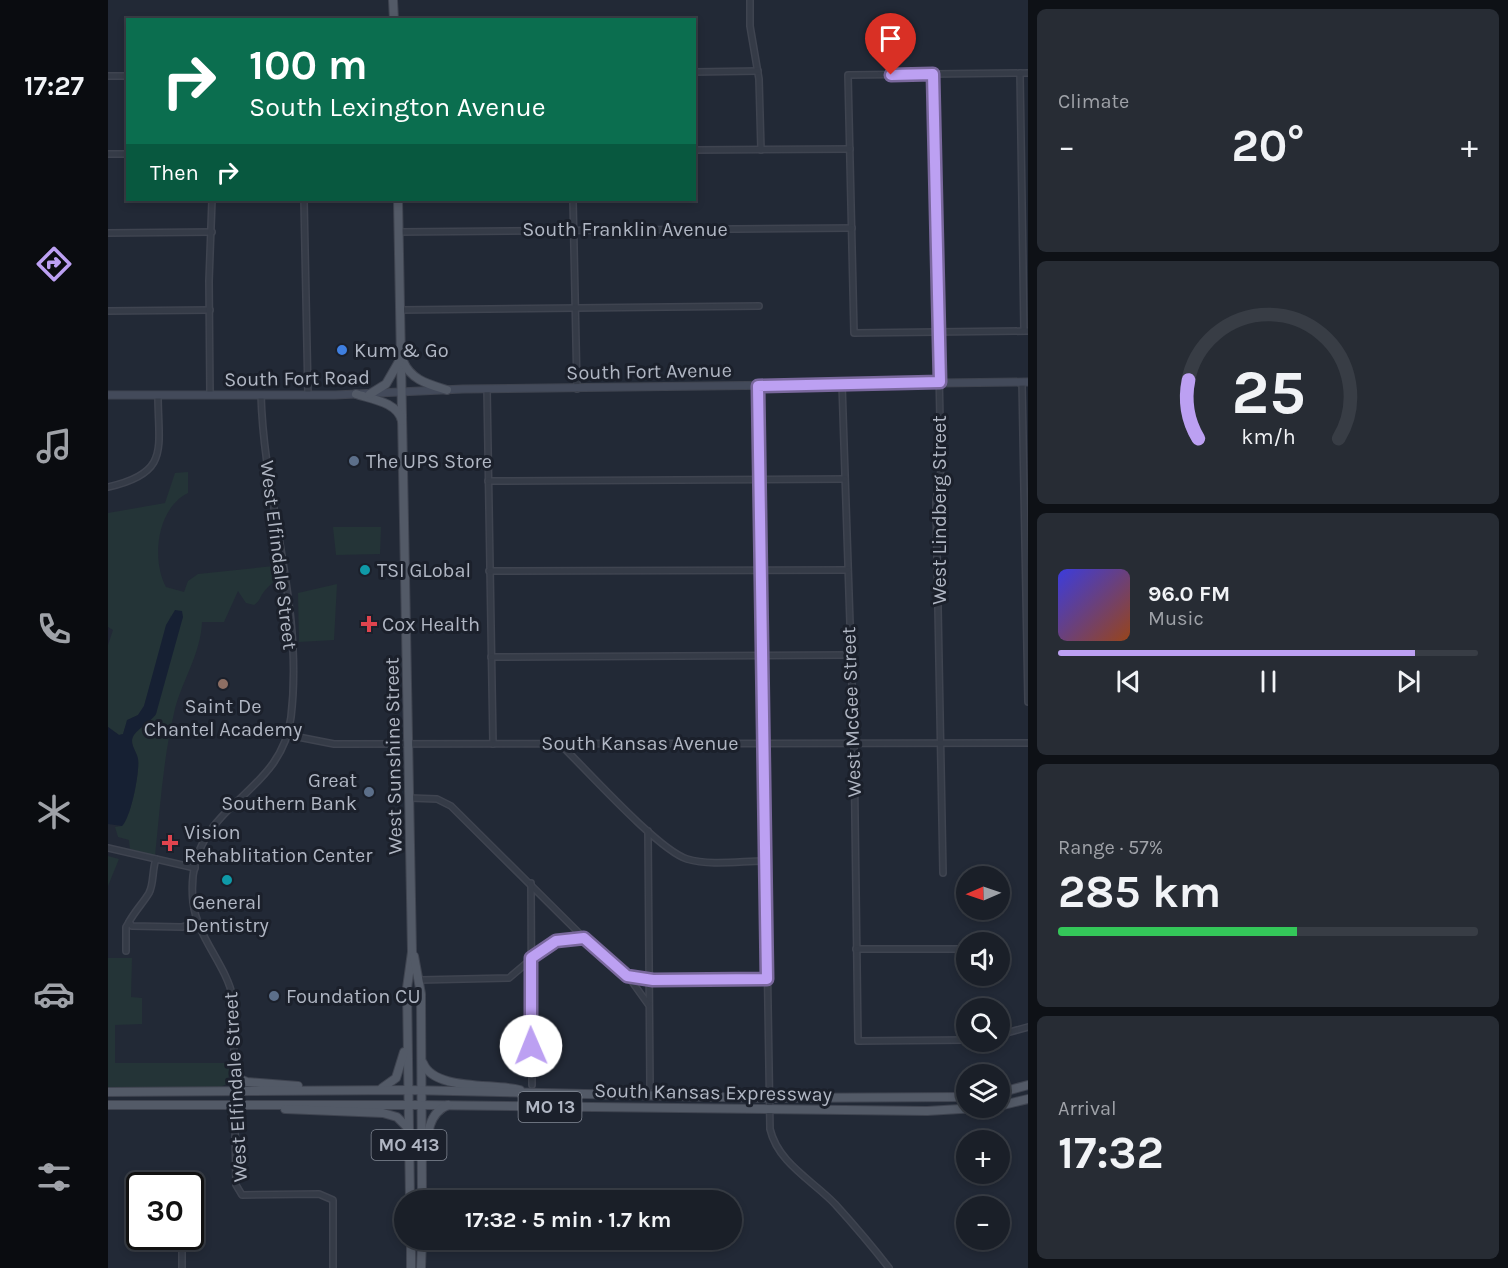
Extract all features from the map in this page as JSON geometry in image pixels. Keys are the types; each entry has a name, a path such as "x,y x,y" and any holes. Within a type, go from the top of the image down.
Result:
{"main road":[{"path":"393,0 394,18"},
{"name":"West Sunshine Street","path":"398,201 412,952 407,988 410,1190"},
{"path":"402,356 406,369 415,378 447,390"},
{"path":"370,394 386,384 402,356"},
{"path":"356,394 393,408 401,415 404,434"},
{"name":"West Sunshine Street","path":"412,952 420,980 424,1190"},
{"path":"379,1089 393,1082 402,1065 407,988"},
{"path":"422,1056 428,1072 440,1080 499,1086 536,1094"},
{"path":"235,1072 240,1079 247,1082 280,1083 315,1089"},
{"path":"1010,1090 1028,1085"},
{"name":"South Kansas Expressway","path":"108,1092 408,1089 536,1094 769,1098 956,1097"},
{"path":"1010,1103 1028,1099"},
{"path":"262,1105 306,1112 383,1113 401,1120 408,1130"},
{"path":"425,1190 429,1127 437,1112 450,1105"},
{"name":"South Kansas Expressway","path":"108,1106 450,1105 769,1110 956,1110"},
{"path":"411,1250 411,1268"},
{"path":"420,1268 421,1250"}],"street":[{"path":"750,0 750,26 758,71 761,150"},
{"path":"696,72 758,71"},
{"path":"1020,73 1026,331 854,333 848,75 1020,73 1028,73"},
{"name":"West Lindberg Street","path":"933,74 940,382 941,469 936,502 943,873"},
{"path":"108,76 126,76"},
{"path":"696,150 850,148"},
{"path":"108,154 126,154"},
{"path":"210,395 212,201"},
{"path":"304,201 308,395"},
{"path":"573,201 577,389"},
{"name":"South Franklin Avenue","path":"399,232 852,228"},
{"path":"108,233 212,232"},
{"path":"400,310 576,306 759,306"},
{"path":"108,311 210,310"},
{"path":"1025,382 1028,702"},
{"name":"South Fort Avenue","path":"487,389 1025,382"},
{"name":"West McGee Street","path":"842,384 854,743 858,1041 956,1040"},
{"path":"758,386 769,1110 772,1137 779,1150 796,1169 833,1202 888,1268"},
{"path":"487,389 493,744"},
{"name":"South Fort Road","path":"108,395 308,395 487,389"},
{"path":"108,487 121,484 148,471 159,456 158,395"},
{"name":"West Elfindale Street","path":"261,395 263,431 291,620 293,701 288,735 279,756 269,771 210,830 195,868 193,895 198,923 232,991 238,1190 242,1195 319,1194 333,1200 333,1268"},
{"path":"488,481 845,479"},
{"path":"489,571 848,570"},
{"path":"491,657 850,655"},
{"name":"South Kansas Avenue","path":"288,735 325,744 1028,743"},
{"path":"559,743 668,849 688,859 766,861"},
{"path":"410,798 433,798 448,803 584,938 627,976 649,1005"},
{"path":"648,831 650,1086"},
{"path":"108,848 195,868"},
{"path":"126,951 126,927 151,889 151,871 156,859"},
{"path":"531,883 531,1085"},
{"path":"129,922 132,926 158,927 182,927 198,923"},
{"path":"420,980 509,978 531,958 556,941 584,938"},
{"path":"856,949 956,949"},
{"path":"627,976 767,979"},
{"path":"1010,1032 1028,1027"},
{"path":"182,1250 182,1268"}],"shaded area":[{"path":"188,472 188,493 169,510 160,535 159,563 166,587 184,592 188,581 198,574 274,566 275,579 254,605 246,603 238,591 224,622 202,622 195,657 177,702 170,731 155,856 130,849 129,840 118,837 115,827 122,826 125,821 134,794 138,765 132,743 133,737 156,714 171,615 144,706 138,715 128,720 123,734 119,735 108,727 108,645 113,630 108,627 108,513 165,503 175,473"},
{"path":"333,527 381,527 380,554 336,555"},
{"path":"337,584 334,640 299,642 298,593"},
{"path":"108,856 119,859 108,886"},
{"path":"108,958 132,958 131,997 142,998 142,1024 115,1025 115,1063 230,1063 228,1083 221,1087 108,1088"}],"water":[{"path":"175,610 182,611 183,617 156,714 133,737 132,743 138,765 129,814 122,826 108,824 108,727 119,735 123,734 127,720 138,715 144,706 166,625"}],"place":[{"name":"Kum & Go","path":"342,350"},
{"name":"The UPS Store","path":"354,461"},
{"name":"TSI GLobal","path":"365,570"},
{"name":"Cox Health","path":"369,624"},
{"name":"Saint De Chantel Academy","path":"223,684"},
{"name":"Great Southern Bank","path":"369,792"},
{"name":"Vision Rehablitation Center","path":"170,843"},
{"name":"General Dentistry","path":"227,880"},
{"name":"Foundation CU","path":"274,996"}],"route":[{"path":"531,1046 531,958 556,941 584,938 627,976 653,980 767,979 758,386 940,382 933,74 891,75"}]}
